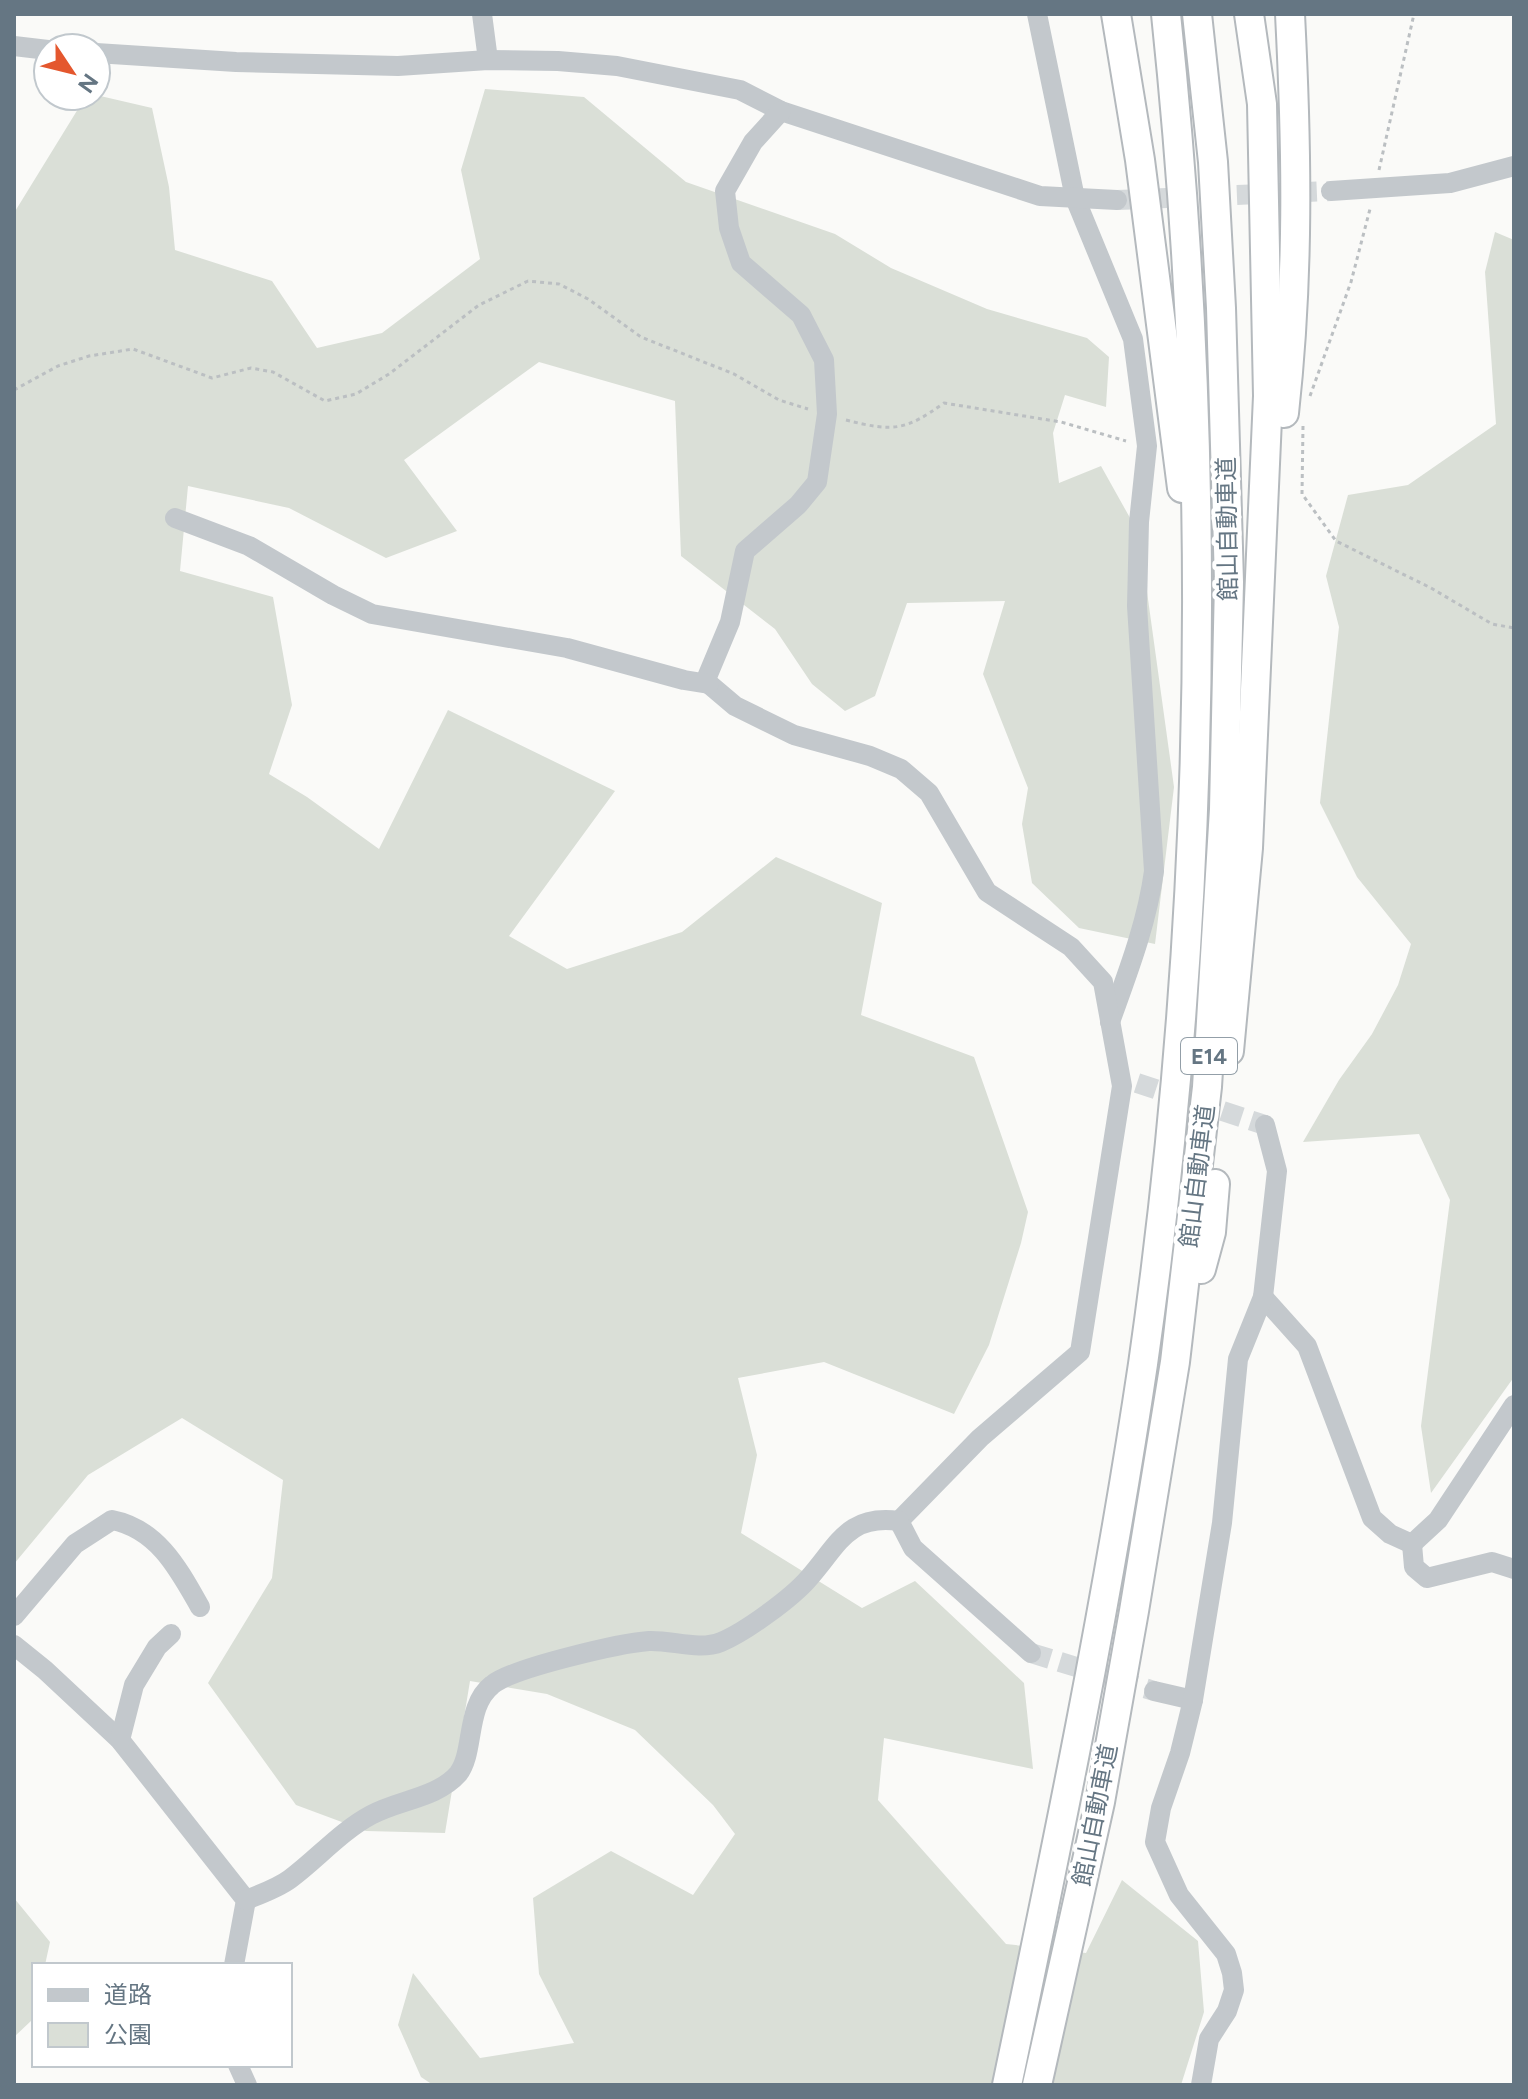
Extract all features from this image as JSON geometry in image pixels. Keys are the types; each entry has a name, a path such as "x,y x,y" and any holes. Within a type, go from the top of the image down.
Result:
{"highway":[{"path":"1116,14 1142,175 1176,454 1197,583"},
{"name":"館山自動車道","path":"1007,2085 1068,1795 1122,1498 1145,1344 1175,1084 1186,945 1193,811 1197,583 1190,308 1181,162 1166,14"},
{"name":"館山自動車道","path":"1037,2085 1100,1802 1175,1362 1207,1087 1224,809 1228,597 1221,308 1213,162 1197,14"},
{"path":"1175,1362 1211,1232 1248,848 1268,396 1262,104 1249,14"},
{"path":"1255,639 1282,432 1297,250 1296,124 1290,14"}],"street":[{"path":"482,14 488,60"},
{"path":"1037,14 1075,198 1133,339 1147,446 1139,522 1137,606 1154,871 1138,945 1110,1022"},
{"path":"112,54 236,62 398,66 488,60 617,66 740,90 781,111 1040,196 1117,200"},
{"path":"709,684 707,677 730,622 745,551 798,505 817,482 827,414 824,360 801,315 741,263 729,228 725,191 753,142 781,111"},
{"path":"1331,191 1450,183 1514,166"},
{"path":"175,518 249,546 372,614 567,648 709,684 735,706 794,735 870,756 901,769 929,793 987,892 1071,947 1103,982 1110,1022 1130,1084 1080,1352 980,1438 899,1521"},
{"path":"1201,2085 1209,2039 1227,2011 1234,1990 1232,1973 1226,1954 1179,1895 1155,1842 1161,1808 1180,1753 1193,1700 1222,1523 1238,1359 1263,1297 1277,1171 1265,1125"},
{"path":"1263,1297 1307,1346 1372,1518 1390,1534 1412,1544"},
{"path":"1412,1544 1438,1520 1514,1405"},
{"path":"246,1900 287,1882 371,1815 445,1786 460,1771 478,1701 491,1685 508,1676 618,1644 652,1641 698,1646 720,1643 760,1619 808,1580 831,1548 853,1527 878,1518 899,1521"},
{"path":"14,1616 75,1544 112,1520 128,1523 153,1540 176,1564 200,1607"},
{"path":"899,1521 913,1548 1031,1653"},
{"path":"1412,1544 1414,1567 1427,1578 1492,1562 1514,1569"},
{"path":"120,1740 134,1685 157,1647 171,1634"},
{"path":"14,1645 120,1740 246,1900 234,1963"},
{"path":"1154,1691 1193,1700"},
{"path":"239,2067 247,2085"}],"path":[{"path":"1309,398 1351,282 1414,14"},
{"path":"14,390 58,366 89,356 133,349 212,378 251,368 273,372 325,401 356,394 389,374 479,305 528,281 559,284 588,299 641,337 734,374 779,400 827,414 896,429 919,421 944,403 1061,422 1147,446"},
{"path":"1303,426 1302,494 1336,541 1431,588 1492,624 1514,628"}],"green space":[{"path":"485,89 584,97 686,182 835,234 891,268 987,309 1087,338 1109,357 1106,407 1065,395 1053,433 1059,483 1101,466 1139,534 1174,787 1155,944 1079,928 1032,883 1022,824 1028,788 983,674 1005,601 907,603 875,696 845,711 812,684 775,629 681,556 675,401 539,362 404,460 457,531 386,558 289,508 188,486 180,571 273,597 292,705 269,774 307,797 379,849 448,710 615,791 509,936 567,969 682,932 776,857 882,903 861,1015 974,1057 1028,1212 989,1345 954,1414 824,1362 738,1378 757,1455 741,1533 862,1608 915,1581 1024,1683 1033,1769 884,1738 878,1800 1006,1944 1086,1953 1122,1880 1198,1941 1204,2012 1181,2085 433,2085 421,2077 398,2025 413,1973 480,2058 574,2043 539,1974 533,1898 611,1851 693,1895 735,1834 713,1805 635,1730 547,1694 470,1681 445,1833 366,1831 296,1805 208,1683 272,1578 283,1480 182,1418 88,1475 14,1564 14,213 76,112 112,112 112,99 152,108 169,187 175,250 272,281 317,348 382,333 480,259 461,170"},
{"path":"1495,232 1514,240 1514,1377 1431,1493 1421,1426 1450,1200 1419,1134 1303,1142 1339,1080 1372,1034 1398,985 1411,944 1357,877 1320,803 1339,627 1326,576 1348,495 1408,485 1496,424 1485,272"},
{"path":"14,1898 50,1942 45,1963 32,1963 32,2020 14,2037"}],"tunnel":[{"path":"1117,200 1331,191"},
{"path":"1137,1083 1265,1125"},
{"path":"1031,1653 1154,1691"}]}
